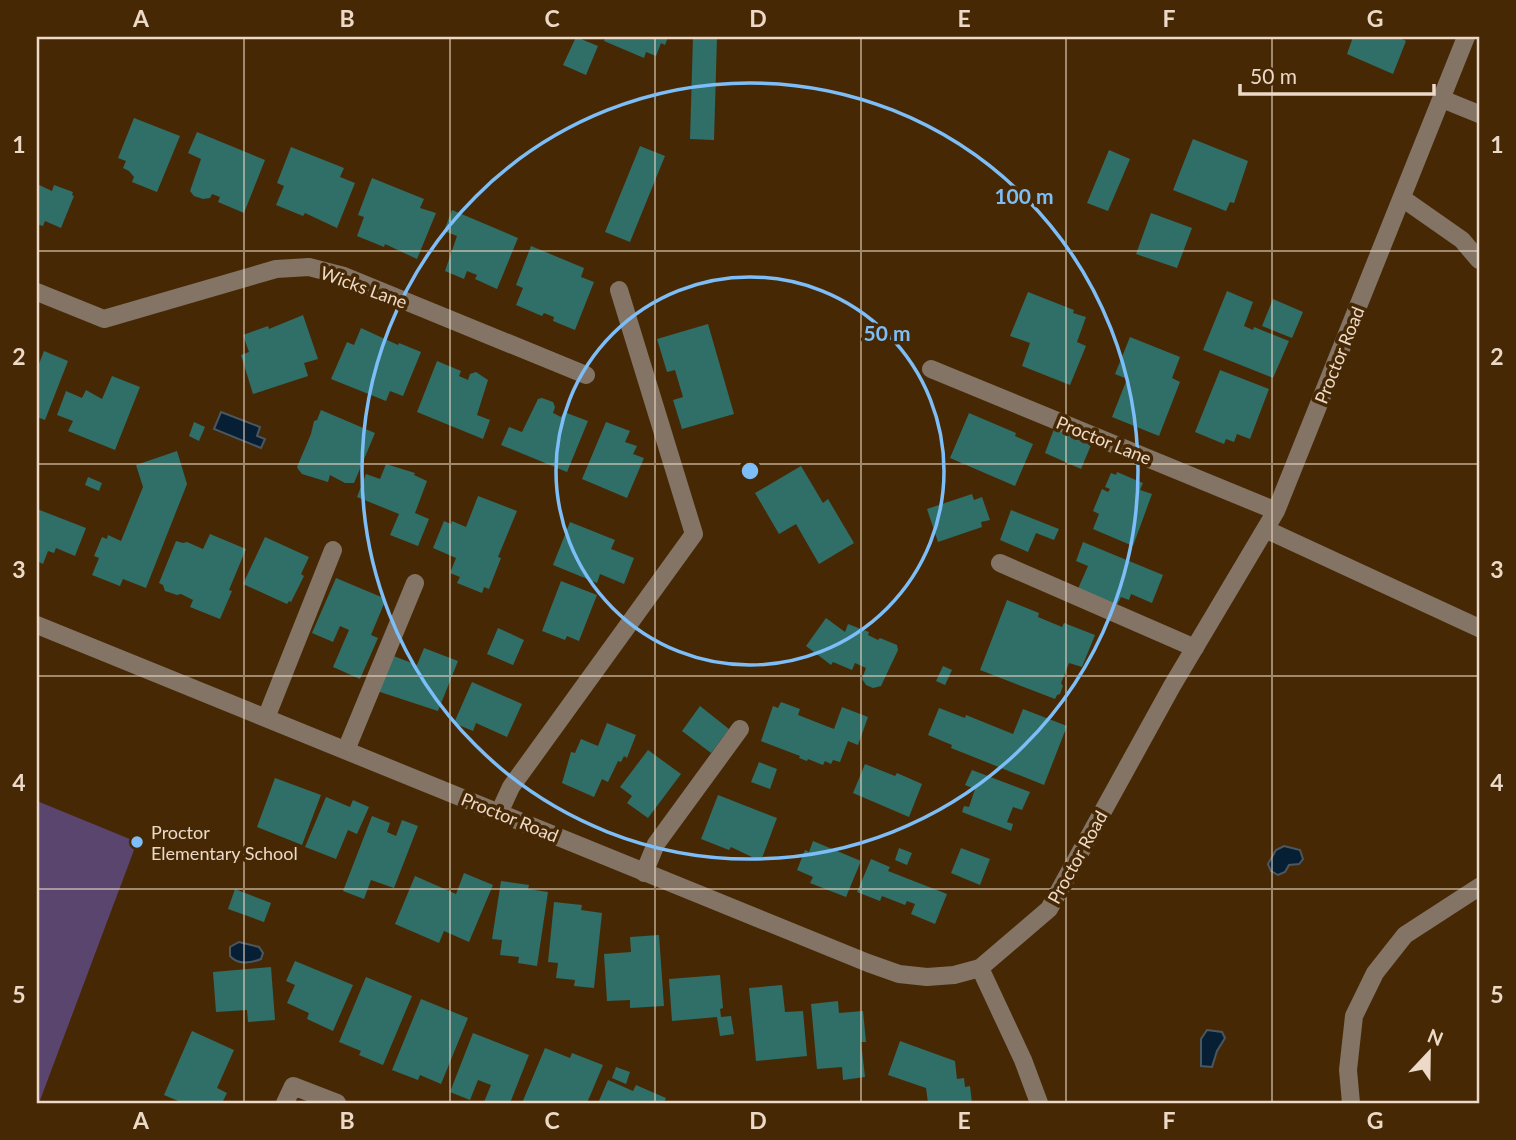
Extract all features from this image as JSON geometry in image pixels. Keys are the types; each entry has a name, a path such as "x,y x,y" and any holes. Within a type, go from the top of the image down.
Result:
{"street":[{"name":"Proctor Road","path":"37,625 643,873 900,974 927,977 954,975 980,968 1049,909 1172,686 1267,530 1466,37"},
{"path":"1442,99 1479,114"},
{"path":"1402,198 1462,240 1479,260"},
{"name":"Wicks Lane","path":"37,292 103,319 276,269 309,267 344,276 586,375"},
{"path":"499,813 511,787 694,534 619,290"},
{"name":"Proctor Lane","path":"931,369 1276,511"},
{"path":"1267,530 1479,628"},
{"path":"266,718 333,550"},
{"path":"1000,563 1195,648"},
{"path":"346,750 415,583"},
{"path":"643,873 656,844 740,729"},
{"path":"1351,1103 1348,1070 1354,1016 1375,973 1405,935 1479,887"},
{"path":"980,968 1023,1060 1039,1103"},
{"path":"285,1103 293,1086 337,1103"}],"shaded area":[{"path":"37,801 137,842 39,1103 37,1103"}],"water":[{"path":"221,412 260,427 257,436 265,439 261,448 214,429"},
{"path":"1284,846 1300,850 1303,859 1299,864 1289,865 1285,872 1278,875 1271,871 1268,864 1276,850"},
{"path":"239,942 259,947 263,953 261,959 245,962 233,959 230,956 230,947"},
{"path":"1207,1030 1222,1032 1225,1038 1212,1067 1201,1066 1201,1039"}],"building":[{"path":"576,37 598,46 586,75 563,65"},
{"path":"606,37 668,37 665,45 661,43 656,56 646,52 644,58 604,41"},
{"path":"693,37 717,37 714,140 690,139"},
{"path":"1353,37 1398,37 1406,41 1393,74 1347,54"},
{"path":"134,118 180,136 157,192 132,182 134,177 123,168 126,161 118,158"},
{"path":"197,132 265,160 244,213 218,202 220,197 212,194 210,198 203,199 194,196 190,191 201,159 188,153"},
{"path":"1193,139 1248,161 1234,203 1230,202 1226,211 1173,190"},
{"path":"640,146 665,156 630,242 605,232"},
{"path":"291,147 344,168 340,177 355,183 337,228 305,213 303,216 276,205 284,186 277,183"},
{"path":"1109,150 1130,159 1108,211 1087,203"},
{"path":"372,178 424,199 420,208 436,213 417,259 385,244 384,247 357,236 364,217 358,215"},
{"path":"37,184 52,191 54,185 73,192 74,196 61,228 45,221 43,226 37,224"},
{"path":"452,210 518,238 497,289 475,279 477,275 467,271 464,279 445,271 457,236 444,231"},
{"path":"1151,213 1192,228 1177,268 1136,254"},
{"path":"531,246 584,268 581,277 594,282 575,330 553,321 554,317 544,313 542,316 516,305 523,288 516,285"},
{"path":"1227,291 1253,302 1244,326 1253,330 1254,327 1289,341 1273,378 1203,350"},
{"path":"1028,292 1086,317 1077,342 1086,346 1070,385 1022,366 1030,343 1010,336"},
{"path":"1273,299 1303,312 1292,338 1262,326"},
{"path":"303,315 318,359 304,363 308,376 253,394 241,355 249,352 243,335 268,326 269,329"},
{"path":"708,324 734,414 682,429 673,400 683,397 675,370 667,372 657,339"},
{"path":"361,328 421,352 403,396 390,391 386,401 331,379 347,342 354,345"},
{"path":"1130,337 1180,357 1172,378 1180,382 1159,436 1112,417 1127,379 1115,374"},
{"path":"44,351 68,361 45,420 37,417 37,369"},
{"path":"437,361 461,371 459,376 468,380 470,374 476,372 488,380 477,415 490,420 483,439 417,412"},
{"path":"1220,370 1269,389 1250,439 1237,434 1234,442 1226,439 1224,444 1195,432"},
{"path":"112,376 140,387 115,450 68,431 73,421 57,415 66,391 82,398 86,390 102,399"},
{"path":"538,399 553,402 553,413 561,417 564,412 588,421 567,472 501,445 509,427 522,432"},
{"path":"321,410 375,433 354,483 345,483 330,475 328,482 302,474 297,467 314,421"},
{"path":"969,413 1016,433 1015,436 1033,444 1015,486 950,458"},
{"path":"194,422 205,427 199,441 189,436"},
{"path":"606,422 630,431 625,442 637,446 633,454 644,458 627,498 582,479"},
{"path":"1054,429 1091,445 1081,469 1045,453"},
{"path":"177,451 187,484 146,588 123,579 120,586 92,575 99,558 94,556 102,537 107,539 108,535 121,541 143,487 136,465"},
{"path":"386,464 415,473 414,475 427,481 415,513 429,519 418,546 390,535 399,514 357,497 366,474 380,479"},
{"path":"801,466 823,503 828,499 854,543 819,564 796,524 779,534 755,493"},
{"path":"1117,472 1143,483 1140,490 1152,494 1133,546 1093,529 1099,514 1093,511 1102,489 1108,492 1110,489 1105,487 1111,473 1116,475"},
{"path":"88,477 102,483 99,491 85,485"},
{"path":"972,494 974,500 982,497 990,520 981,522 982,527 938,542 927,509"},
{"path":"478,496 517,511 498,557 501,558 489,589 484,587 482,593 457,583 460,577 450,573 456,558 433,548 444,521 451,524 452,521 466,527"},
{"path":"37,509 86,528 75,556 56,548 54,553 48,551 43,564 37,561"},
{"path":"1011,510 1059,529 1054,540 1036,533 1028,552 1000,540"},
{"path":"570,522 615,540 611,549 634,558 624,584 600,574 597,583 553,565"},
{"path":"210,534 246,549 220,619 190,607 193,600 165,591 159,583 176,541 187,542 203,549"},
{"path":"265,537 309,557 301,574 304,576 291,602 287,604 243,584"},
{"path":"1083,542 1163,575 1152,603 1131,594 1129,600 1121,597 1116,607 1077,591 1088,566 1076,561"},
{"path":"336,578 386,599 371,635 378,638 360,679 333,667 349,630 340,626 333,642 312,633"},
{"path":"561,581 597,595 579,641 567,636 565,640 542,631"},
{"path":"1007,600 1039,613 1038,617 1062,627 1064,623 1095,635 1082,667 1069,663 1061,683 1063,686 1060,694 1055,699 980,670"},
{"path":"826,618 845,632 848,624 869,632 868,635 878,640 880,638 897,645 898,650 881,686 873,688 866,685 862,679 866,668 855,663 852,670 833,662 831,665 806,646"},
{"path":"498,628 524,640 513,665 487,654"},
{"path":"424,648 458,661 438,711 377,691 391,655 417,665"},
{"path":"943,666 952,670 945,685 936,681"},
{"path":"472,682 522,704 507,737 476,723 473,731 454,723"},
{"path":"781,702 800,709 798,715 834,729 842,707 868,717 858,745 848,741 840,762 833,760 831,764 825,761 823,765 799,758 800,756 761,741 773,706 778,708"},
{"path":"700,706 729,729 711,753 682,731"},
{"path":"939,708 965,718 966,715 1013,734 1023,709 1067,726 1044,785 951,748 952,745 928,735"},
{"path":"607,723 636,735 627,758 624,756 621,762 618,761 608,782 602,779 594,797 562,783 571,752 575,753 581,739 598,746"},
{"path":"648,750 681,774 648,818 627,803 632,796 620,787"},
{"path":"759,762 777,769 770,789 751,782"},
{"path":"865,764 895,776 897,773 922,784 909,817 853,793"},
{"path":"972,770 1030,792 1022,810 1013,807 1007,822 1013,824 1011,831 962,812 964,806 969,807 975,789 965,785"},
{"path":"275,778 321,795 302,845 257,827"},
{"path":"718,795 777,818 762,858 754,858 731,847 729,850 701,839"},
{"path":"326,797 350,807 353,800 369,807 357,834 348,830 336,859 305,847"},
{"path":"372,816 390,823 387,832 396,836 402,820 418,826 394,888 371,880 364,899 343,891"},
{"path":"813,841 861,861 846,897 810,883 813,877 797,870 805,850 809,852"},
{"path":"899,848 912,853 907,865 895,860"},
{"path":"961,848 990,859 980,885 951,873"},
{"path":"871,859 890,867 888,871 947,894 935,924 911,914 915,904 907,901 905,905 882,896 880,901 857,892"},
{"path":"464,873 493,885 469,942 444,931 439,943 395,924 415,876 456,894"},
{"path":"501,881 529,885 528,889 548,892 537,966 518,963 519,957 500,955 502,940 492,939"},
{"path":"235,889 271,903 264,922 228,909"},
{"path":"554,902 582,905 581,910 602,913 594,988 574,986 575,980 556,978 558,963 548,962"},
{"path":"659,935 664,1006 630,1008 630,1000 607,1001 604,954 631,952 630,937"},
{"path":"295,961 353,985 333,1031 307,1019 309,1013 287,1003 295,985 286,981"},
{"path":"271,967 275,1020 248,1022 247,1010 216,1012 213,972"},
{"path":"720,975 723,1008 720,1009 721,1017 731,1016 734,1034 720,1036 717,1017 672,1021 669,979"},
{"path":"366,977 412,996 383,1065 359,1055 361,1051 339,1042"},
{"path":"782,985 785,1012 803,1011 807,1056 756,1061 749,988"},
{"path":"421,999 468,1018 441,1084 420,1075 418,1080 392,1070"},
{"path":"838,1001 839,1013 863,1011 866,1042 861,1042 865,1077 843,1080 842,1067 817,1069 811,1004"},
{"path":"192,1031 234,1050 217,1088 227,1093 222,1103 183,1103 164,1095"},
{"path":"473,1033 529,1055 510,1103 484,1102 491,1085 478,1080 470,1100 450,1092"},
{"path":"900,1041 955,1061 957,1079 964,1078 965,1087 970,1086 972,1103 928,1103 926,1088 888,1075"},
{"path":"545,1048 570,1058 572,1053 603,1065 587,1103 522,1103"},
{"path":"616,1067 630,1072 626,1084 612,1078"},
{"path":"608,1080 633,1091 636,1085 666,1098 664,1103 598,1103"}],"place":[{"name":"Proctor Elementary School","path":"137,842"}]}
